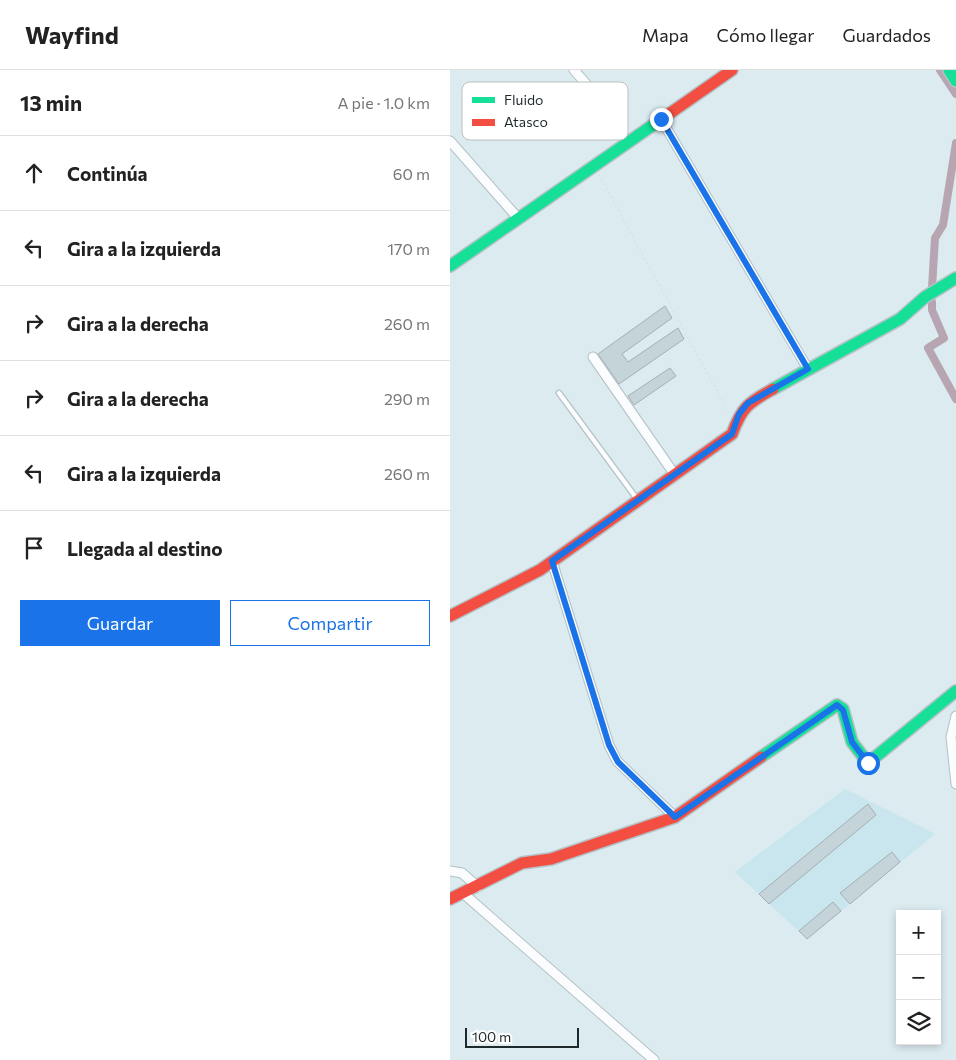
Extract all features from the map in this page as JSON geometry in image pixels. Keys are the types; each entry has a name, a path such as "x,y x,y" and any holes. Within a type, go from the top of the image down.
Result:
{"street":[{"path":"574,70 585,82"},
{"path":"450,266 732,70"},
{"path":"949,70 956,81"},
{"path":"661,119 808,369"},
{"path":"450,141 518,218"},
{"path":"450,616 540,570 732,434 739,414 748,403 900,319 925,297 956,278"},
{"path":"593,357 675,475"},
{"path":"552,561 609,745 618,762 675,817"},
{"path":"450,899 478,887 522,863 551,859 675,817 837,705 843,710 852,742 868,763 956,692"},
{"path":"956,716 951,737 956,784"},
{"path":"450,872 462,873 478,887"},
{"path":"464,894 654,1060"}],"lane":[{"path":"559,393 638,500"}],"path":[{"path":"594,165 735,425"}],"shaded area":[{"path":"845,789 935,834 807,939 735,872"}],"building":[{"path":"665,306 672,318 622,354 628,362 678,328 684,339 619,384 598,354"},
{"path":"670,368 676,376 634,405 628,396"},
{"path":"868,804 876,815 769,904 759,894"},
{"path":"892,852 900,862 850,904 840,893"},
{"path":"833,902 841,911 807,939 799,931"}],"waterway":[{"path":"940,70 956,94"},
{"path":"932,288 935,238 943,225 956,143"},
{"path":"932,302 932,310 944,338 928,348 956,399"}],"traffic: fast":[{"path":"949,70 956,81"},
{"path":"450,266 666,116"},
{"path":"773,389 900,319 925,297 956,278"},
{"path":"761,757 837,705 843,709 852,742 868,763 956,691"}],"traffic: jam":[{"path":"666,116 732,70"},
{"path":"450,616 540,570 732,434 739,418 747,407 757,398 773,389"},
{"path":"450,899 522,863 551,859 675,817 761,757"}],"route":[{"path":"661,119 808,369 748,403 739,414 732,434 552,561 609,745 618,762 675,817 837,705 843,710 852,742 868,763"}]}
